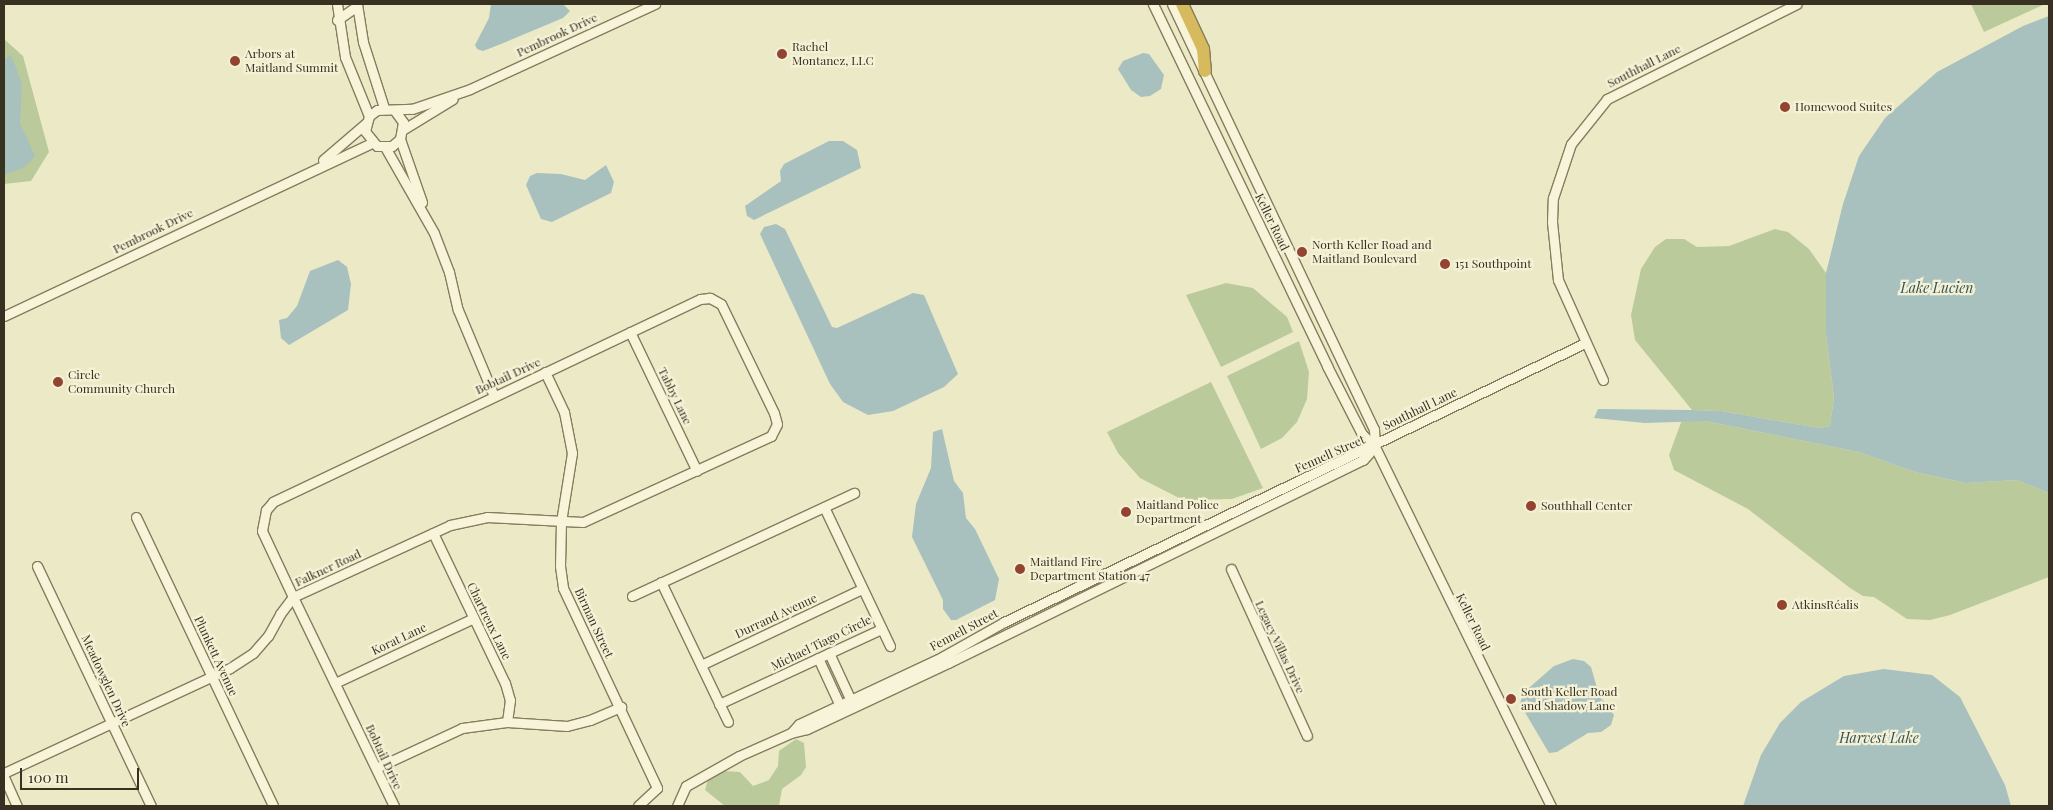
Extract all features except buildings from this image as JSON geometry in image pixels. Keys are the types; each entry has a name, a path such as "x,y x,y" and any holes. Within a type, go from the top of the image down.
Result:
{"highway":[{"path":"1182,4 1203,49 1205,71"}],"street":[{"name":"Pembrook Drive","path":"404,129 470,89 653,4"},
{"name":"Keller Road","path":"1153,4 1267,242 1362,434 1375,447 1551,806"},
{"name":"Keller Road","path":"1172,4 1374,429 1375,447"},
{"name":"Southhall Lane","path":"1603,380 1585,344 1558,280 1552,228 1553,198 1571,144 1607,99 1797,4"},
{"path":"384,108 371,73 357,5 337,11 345,57 367,120 365,131 372,142 386,147 426,217"},
{"name":"Pembrook Drive","path":"395,111 470,89"},
{"path":"1196,92 1214,90"},
{"path":"1201,104 1214,90"},
{"path":"384,108 395,111 404,129 400,139 386,147"},
{"path":"367,120 384,108"},
{"name":"Pembrook Drive","path":"313,168 367,120"},
{"path":"400,139 426,217 449,272 461,318 494,396"},
{"name":"Pembrook Drive","path":"4,316 313,168 372,142"},
{"path":"1267,242 1282,235"},
{"name":"Bobtail Drive","path":"394,806 293,597 262,530 261,520 273,502 700,299 710,298 721,304 776,424 771,436 598,517 583,522 561,522"},
{"name":"Tabby Lane","path":"630,332 697,471"},
{"name":"Southhall Lane","path":"1375,447 1585,344"},
{"name":"Birman Street","path":"545,372 564,412 572,453 561,522 560,566 564,588 657,788 652,796 638,806"},
{"name":"Fennell Street","path":"677,806 686,786 791,733 807,729 841,709 1006,626 1375,447"},
{"path":"632,596 854,493"},
{"name":"Michael Tiago Circle","path":"719,704 881,629 824,507"},
{"name":"Falkner Road","path":"4,775 212,676 253,653 268,636 280,614 293,597 433,533 450,526 486,517 561,522"},
{"name":"Plunkett Avenue","path":"136,518 273,806"},
{"name":"Chartreux Lane","path":"433,533 505,683 510,700 507,722"},
{"name":"Meadowglen Drive","path":"37,566 151,806"},
{"name":"Legacy Villas Drive","path":"1231,569 1307,736"},
{"path":"662,582 728,722"},
{"name":"Durrand Avenue","path":"701,665 862,588"},
{"name":"Korat Lane","path":"335,683 474,618"},
{"path":"881,629 890,646"},
{"path":"829,653 852,704"},
{"path":"818,658 841,709"},
{"path":"827,678 838,673"},
{"path":"376,768 462,728 507,722 567,726 590,720 620,707"},
{"path":"4,775 17,806"}],"green space":[{"path":"1971,4 2045,4 1984,32"},
{"path":"4,39 23,56 49,152 31,181 4,184"},
{"path":"1775,229 1788,232 1809,249 1826,273 1826,334 1834,397 1830,426 1819,428 1721,411 1692,410 1635,340 1631,315 1641,269 1655,247 1666,239 1684,239 1697,247 1729,246"},
{"path":"1226,283 1253,288 1287,317 1293,332 1221,367 1186,295"},
{"path":"1299,341 1309,372 1307,399 1297,422 1282,438 1261,449 1227,376"},
{"path":"1211,382 1263,488 1232,499 1183,500 1140,478 1118,453 1107,432"},
{"path":"1682,420 1705,421 1859,452 1915,472 1966,483 2017,480 2049,493 2049,577 1950,615 1930,620 1907,619 1874,597 1863,596 1850,588 1748,509 1674,470 1669,455"},
{"path":"796,739 804,743 806,767 801,775 782,789 779,806 725,806 705,790 708,780 724,771 740,772 753,786 769,780 778,766 779,751"}],"water":[{"path":"491,4 563,4 570,11 563,18 483,51 477,49 475,45 489,18"},
{"name":"Lake Lucien","path":"2049,16 2049,493 2017,480 1966,483 1915,472 1859,452 1705,421 1645,423 1594,418 1598,409 1692,410 1721,411 1819,428 1830,426 1834,397 1826,334 1826,273 1843,204 1859,156 1885,118 1937,72 2023,26"},
{"path":"1143,53 1149,54 1164,75 1161,89 1150,96 1141,97 1131,90 1118,69 1123,61"},
{"path":"11,55 22,84 20,123 35,156 25,167 4,175 4,60"},
{"path":"829,141 843,141 857,150 861,168 754,220 747,216 745,206 781,181 780,171 784,164"},
{"path":"606,165 614,182 611,193 552,222 541,219 526,185 530,176 537,173 561,174 585,180"},
{"path":"776,224 785,229 832,327 837,328 913,293 924,295 958,374 944,387 893,411 868,415 843,402 830,384 760,234 764,227"},
{"path":"338,260 347,267 351,284 348,310 289,345 281,338 279,320 287,318 297,306 310,271"},
{"path":"942,429 954,481 963,493 966,518 975,529 999,579 995,600 956,620 951,620 943,609 943,600 912,537 916,504 931,468 933,432"},
{"path":"1573,659 1584,661 1591,667 1599,695 1614,715 1611,725 1601,732 1588,733 1557,752 1549,753 1520,704 1523,693 1554,666"},
{"name":"Harvest Lake","path":"1884,669 1932,675 1960,697 2005,785 2011,806 1743,806 1761,755 1780,723 1801,702 1844,676"}],"place":[{"name":"Rachel Montanez, LLC","path":"782,54"},
{"name":"Arbors at Maitland Summit","path":"235,61"},
{"name":"Homewood Suites","path":"1785,107"},
{"name":"North Keller Road and Maitland Boulevard","path":"1302,252"},
{"name":"151 Southpoint","path":"1445,264"},
{"name":"Circle Community Church","path":"58,382"},
{"name":"Southhall Center","path":"1531,506"},
{"name":"Maitland Police Department","path":"1126,512"},
{"name":"Maitland Fire Department Station 47","path":"1020,569"},
{"name":"AtkinsRéalis","path":"1782,605"},
{"name":"South Keller Road and Shadow Lane","path":"1511,699"}]}
